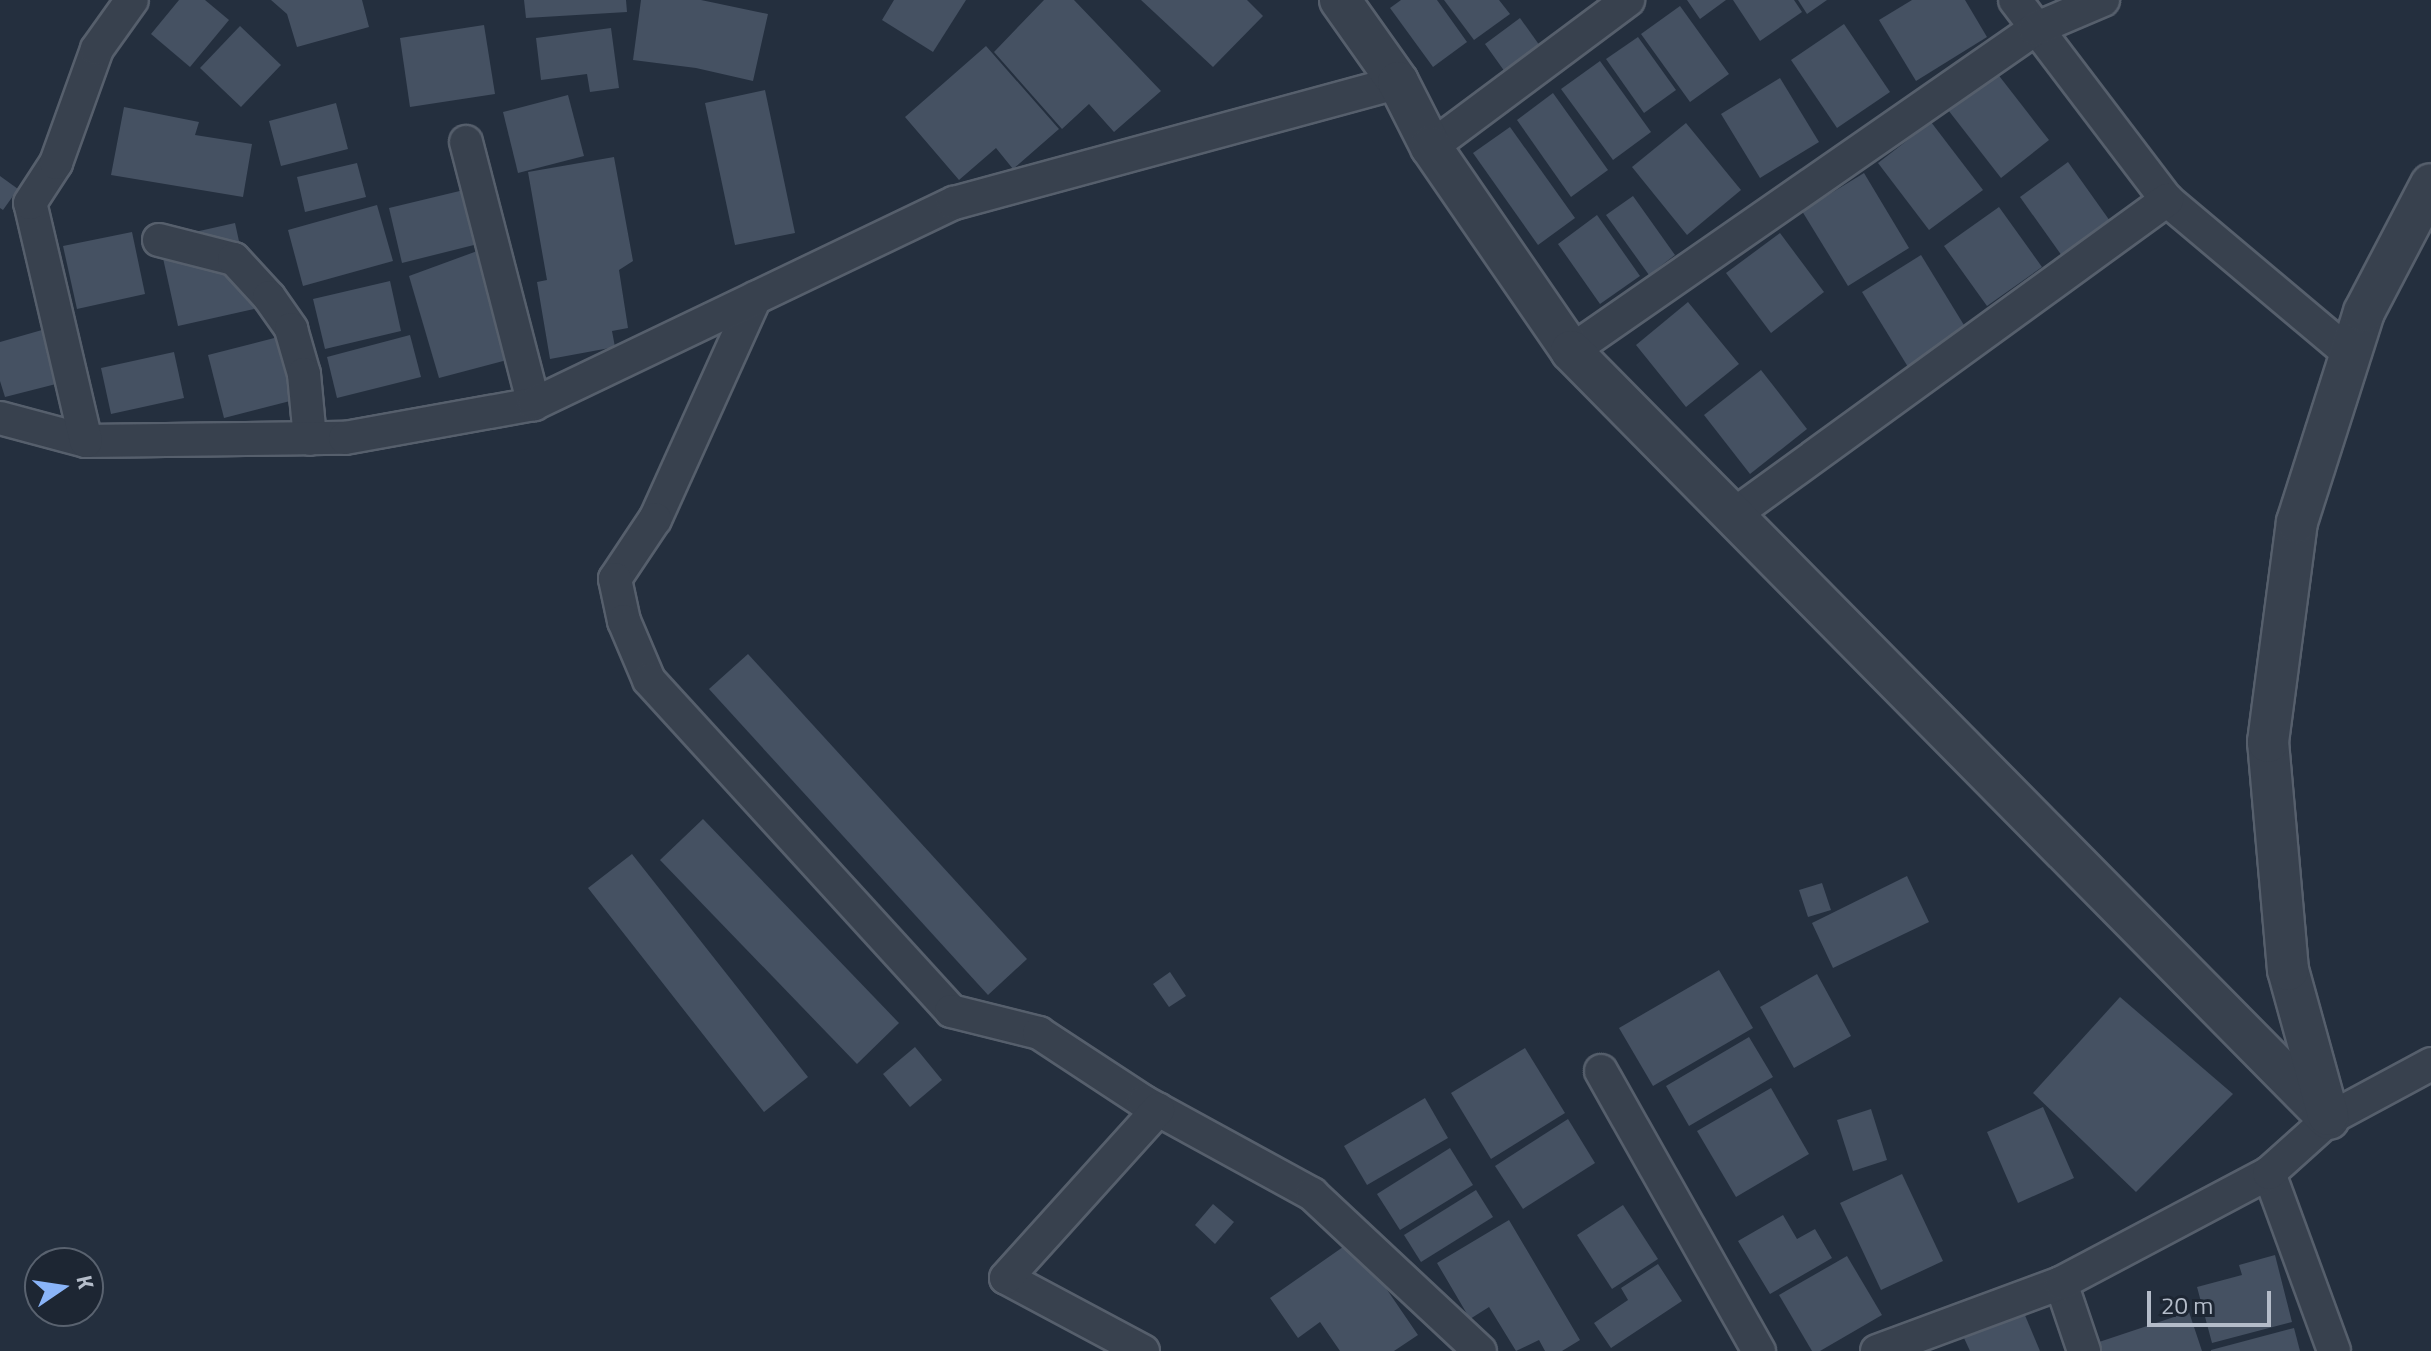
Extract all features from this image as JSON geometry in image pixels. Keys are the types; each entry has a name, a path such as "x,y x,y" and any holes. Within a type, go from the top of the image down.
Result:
{"street":[{"path":"86,441 30,203 56,163 97,49 132,0"},
{"path":"1340,0 1398,82 1431,147 1571,351 2329,1119"},
{"path":"1431,147 1628,0"},
{"path":"2015,0 2167,200 2351,355"},
{"path":"1571,351 2035,29 2103,0"},
{"path":"0,418 86,441 310,439 345,438 534,404 954,203 1398,82"},
{"path":"466,142 534,404"},
{"path":"2329,1119 2288,970 2268,742 2297,522 2364,312 2431,184"},
{"path":"1732,516 2167,200"},
{"path":"159,240 234,259 269,297 291,329 304,374 310,439"},
{"path":"755,298 655,519 615,579 624,621 649,680 951,1011 1039,1033 1158,1110 1312,1194 1460,1346"},
{"path":"1877,1351 2061,1283 2269,1173 2329,1119 2431,1064"},
{"path":"1601,1071 1759,1351"},
{"path":"1143,1351 1006,1278 1158,1110"},
{"path":"2269,1173 2334,1351"},
{"path":"2061,1283 2084,1351"}],"building":[{"path":"179,0 205,0 229,20 190,67 151,34"},
{"path":"271,0 362,0 369,27 297,47 287,14"},
{"path":"524,0 626,0 627,12 526,18"},
{"path":"641,0 701,0 768,14 753,81 696,68 633,60"},
{"path":"894,0 966,0 933,52 882,20"},
{"path":"1044,0 1074,0 1161,91 1114,132 1089,104 1062,129 994,52"},
{"path":"1141,0 1247,0 1263,16 1213,67"},
{"path":"1401,0 1437,0 1467,42 1433,67 1390,8"},
{"path":"1444,0 1499,0 1510,14 1474,40"},
{"path":"1687,0 1726,0 1700,19"},
{"path":"1733,0 1794,0 1802,12 1760,41"},
{"path":"1798,0 1827,0 1807,14"},
{"path":"1912,0 1965,0 1987,37 1916,81 1879,20"},
{"path":"1680,6 1729,74 1690,102 1641,34"},
{"path":"1520,18 1540,46 1505,72 1485,44"},
{"path":"1844,24 1890,92 1837,128 1791,60"},
{"path":"484,25 495,94 410,107 400,38"},
{"path":"240,26 281,65 241,107 200,68"},
{"path":"611,28 619,88 590,92 587,74 541,80 536,38"},
{"path":"1638,37 1676,90 1644,113 1606,59"},
{"path":"986,46 1059,129 1013,169 996,148 959,180 905,117"},
{"path":"1600,61 1651,132 1613,160 1561,89"},
{"path":"1993,68 2049,140 2001,178 1945,106"},
{"path":"1780,78 1819,142 1760,178 1721,114"},
{"path":"765,90 795,233 735,245 705,103"},
{"path":"1553,93 1608,170 1571,197 1517,120"},
{"path":"568,95 584,156 518,173 503,112"},
{"path":"336,103 348,149 281,166 269,121"},
{"path":"124,107 199,122 195,135 252,144 243,197 111,175"},
{"path":"1931,122 1983,190 1929,230 1878,163"},
{"path":"1686,123 1741,190 1687,235 1632,167"},
{"path":"1510,127 1575,218 1538,245 1473,153"},
{"path":"614,157 633,261 619,270 628,328 612,331 615,347 550,359 537,282 547,280 528,172"},
{"path":"2068,162 2110,221 2062,256 2020,197"},
{"path":"357,163 366,197 305,212 297,177"},
{"path":"1864,173 1909,248 1848,286 1802,211"},
{"path":"0,176 18,189 3,210 0,208"},
{"path":"468,189 482,243 402,263 389,208"},
{"path":"1633,196 1675,255 1649,275 1606,215"},
{"path":"377,205 393,261 303,286 288,230"},
{"path":"1999,207 2042,267 1987,306 1944,246"},
{"path":"1597,215 1640,276 1600,304 1558,244"},
{"path":"235,223 254,309 178,326 159,240"},
{"path":"132,232 145,294 77,309 63,246"},
{"path":"1780,233 1824,292 1771,333 1726,273"},
{"path":"480,250 507,360 439,378 409,276"},
{"path":"1921,255 1967,330 1908,367 1862,292"},
{"path":"390,281 401,331 325,349 313,299"},
{"path":"1688,302 1739,364 1686,407 1636,345"},
{"path":"42,330 56,384 5,397 0,381 0,342"},
{"path":"410,335 421,377 337,398 327,357"},
{"path":"282,336 298,399 224,418 208,355"},
{"path":"174,352 184,398 111,414 101,368"},
{"path":"1761,370 1807,429 1750,474 1704,415"},
{"path":"748,654 1027,959 988,995 709,689"},
{"path":"703,819 899,1023 857,1064 660,860"},
{"path":"632,854 808,1077 764,1112 588,888"},
{"path":"1907,876 1929,922 1833,968 1812,923"},
{"path":"1822,883 1831,910 1808,917 1799,890"},
{"path":"1719,970 1753,1028 1653,1086 1619,1028"},
{"path":"1170,972 1186,996 1169,1007 1153,984"},
{"path":"1817,974 1851,1036 1794,1068 1760,1007"},
{"path":"2120,997 2233,1094 2136,1192 2033,1093"},
{"path":"1749,1037 1773,1077 1689,1126 1666,1086"},
{"path":"915,1047 942,1080 910,1107 883,1074"},
{"path":"1525,1048 1565,1113 1491,1159 1451,1093"},
{"path":"1771,1088 1809,1154 1736,1197 1697,1131"},
{"path":"1425,1098 1448,1138 1367,1185 1344,1146"},
{"path":"2043,1107 2074,1178 2018,1203 1987,1132"},
{"path":"1871,1109 1887,1160 1853,1171 1837,1120"},
{"path":"1568,1119 1595,1163 1523,1209 1495,1166"},
{"path":"1450,1148 1473,1185 1400,1230 1377,1194"},
{"path":"1902,1174 1943,1261 1881,1290 1840,1203"},
{"path":"1476,1190 1493,1217 1421,1262 1404,1235"},
{"path":"1213,1204 1234,1222 1215,1244 1195,1225"},
{"path":"1623,1205 1658,1259 1612,1289 1577,1235"},
{"path":"1783,1215 1797,1239 1815,1229 1832,1258 1770,1294 1738,1241"},
{"path":"1509,1220 1580,1340 1562,1351 1545,1351 1539,1340 1516,1351 1489,1307 1470,1319 1437,1263"},
{"path":"1353,1240 1418,1335 1394,1351 1340,1351 1320,1322 1298,1338 1270,1298"},
{"path":"2275,1255 2292,1322 2212,1343 2197,1287 2242,1275 2239,1265"},
{"path":"1847,1256 1882,1315 1820,1351 1812,1351 1779,1295"},
{"path":"1658,1264 1682,1301 1611,1348 1594,1323 1628,1300 1621,1288"},
{"path":"2189,1312 2202,1351 2102,1351 2099,1342"},
{"path":"2024,1313 2040,1351 1970,1351 1964,1338"},
{"path":"2294,1328 2300,1351 2211,1351 2211,1350"}]}
